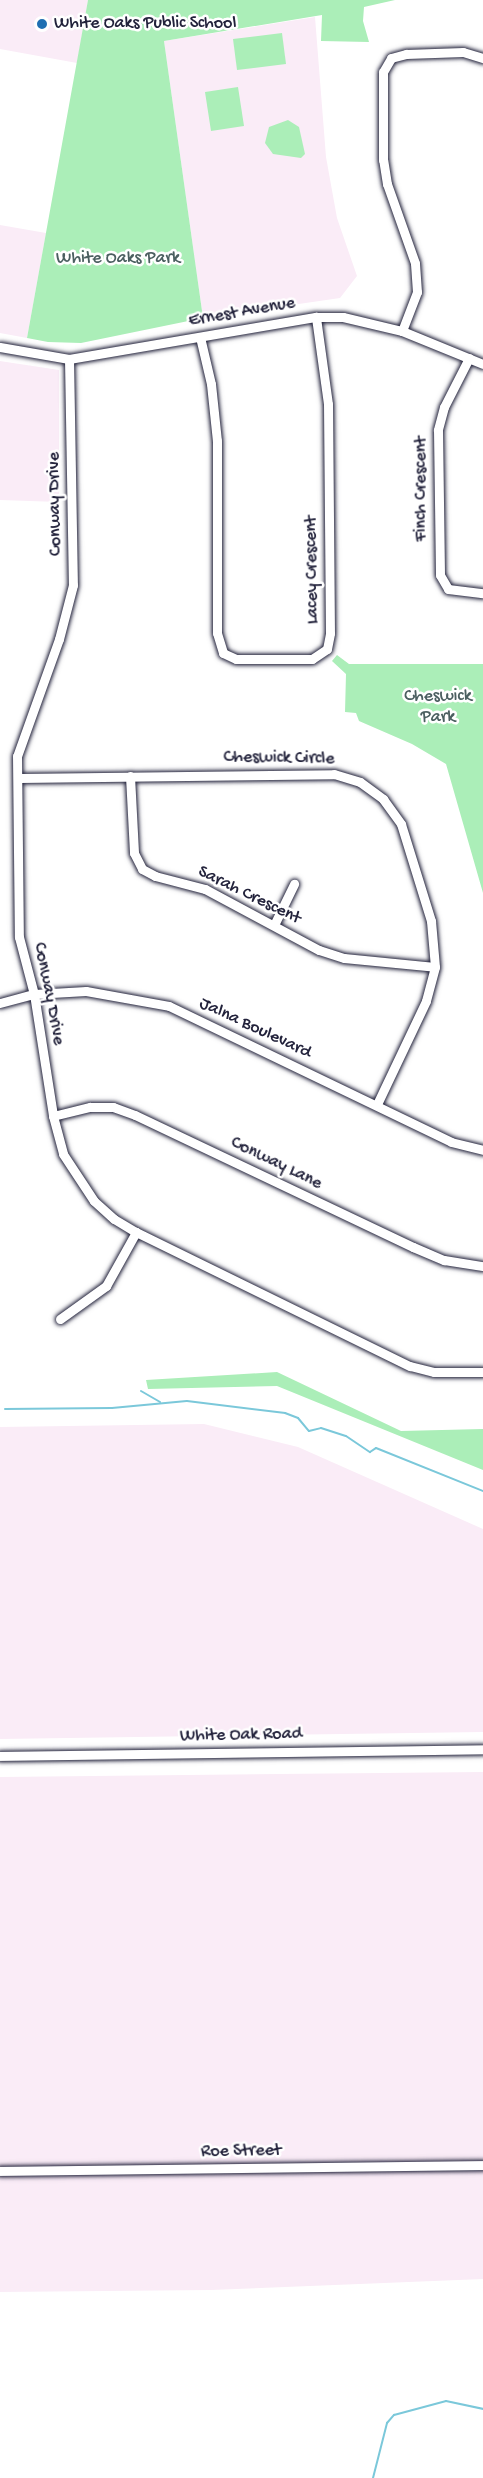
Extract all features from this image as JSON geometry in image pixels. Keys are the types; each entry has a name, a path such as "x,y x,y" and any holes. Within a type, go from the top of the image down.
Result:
{"street":[{"path":"402,331 417,292 415,263 385,176 383,72 391,58 406,54 463,52 483,58"},
{"name":"Ernest Avenue","path":"0,347 69,359 315,317 364,320 402,331 483,364"},
{"name":"Lacey Crescent","path":"200,337 211,384 217,441 218,633 223,653 236,659 312,659 327,649 330,633 328,404 315,317"},
{"name":"Finch Crescent","path":"469,358 444,407 438,430 440,575 448,589 483,593"},
{"name":"Conway Drive","path":"69,359 73,585 59,639 17,756 19,937 34,994 52,1116 63,1154 79,1183 114,1219 136,1232 410,1366 434,1372 483,1372"},
{"name":"Cheswick Circle","path":"19,778 303,772 334,774 360,782 382,800 401,824 431,921 435,966 426,1001 377,1104"},
{"name":"Sarah Crescent","path":"130,776 134,853 142,869 155,876 205,889 319,950 344,958 435,966"},
{"path":"274,925 294,884"},
{"name":"Jalna Boulevard","path":"0,1003 34,994 86,991 169,1006 377,1104 451,1142 483,1150"},
{"name":"Conway Lane","path":"52,1116 90,1107 113,1107 135,1115 413,1247 444,1260 483,1266"},
{"path":"60,1319 106,1286 136,1232"},
{"name":"White Oak Road","path":"0,1756 483,1749"},
{"name":"Roe Street","path":"0,2171 483,2165"}],"shaded area":[{"name":"White Oaks Public School","path":"0,0 88,0 77,63 0,49"},
{"path":"315,17 326,157 337,218 357,276 340,298 203,318 164,41"},
{"path":"0,225 46,233 27,338 0,333"},
{"path":"0,361 59,370 59,502 0,500"},
{"path":"204,1424 298,1447 483,1529 483,1732 0,1739 0,1427"},
{"path":"483,1772 483,2279 211,2290 0,2292 0,1777"}],"green space":[{"name":"White Oaks Park","path":"88,0 395,0 364,7 363,21 369,42 321,41 322,15 164,41 203,318 81,343 48,342 27,338"},
{"path":"282,33 286,64 237,70 233,39"},
{"path":"238,87 244,126 211,131 205,92"},
{"path":"288,120 299,127 305,154 301,158 273,154 265,143 269,127"},
{"name":"Cheswick Park","path":"337,655 349,664 483,664 483,893 446,764 412,744 359,721 356,713 345,712 346,674 332,661"},
{"path":"277,1372 401,1431 483,1429 483,1470 277,1386 148,1389 146,1380"}],"waterway":[{"path":"141,1391 160,1402"},
{"path":"5,1409 112,1408 187,1401 285,1413 298,1418 309,1431 321,1428 346,1436 370,1452 376,1448 483,1491"},
{"path":"373,2478 387,2423 394,2415 446,2401 483,2409"}],"place":[{"name":"White Oaks Public School","path":"42,24"}]}
